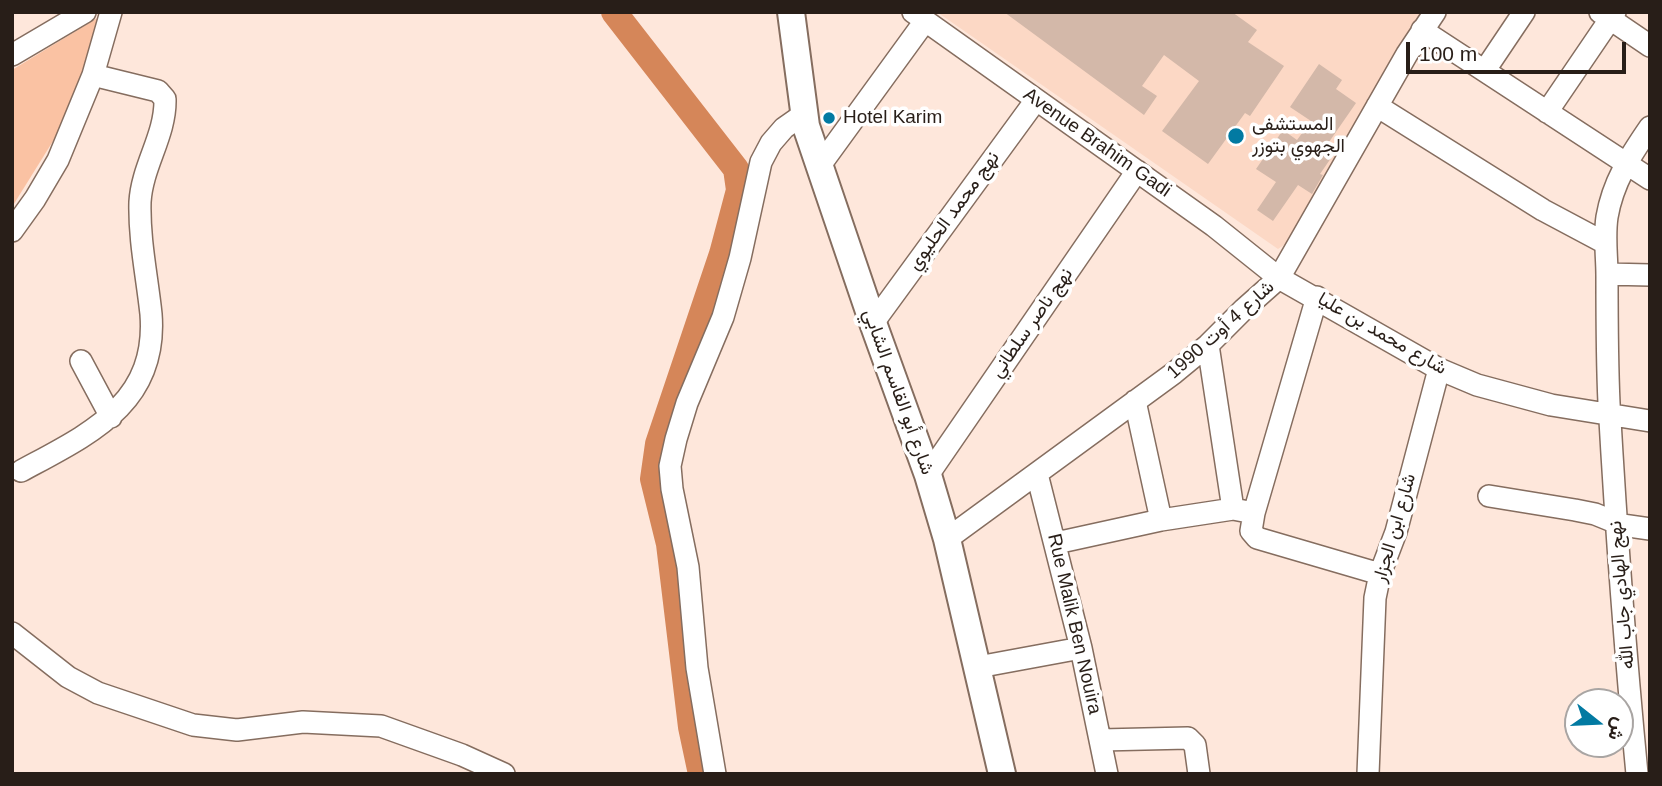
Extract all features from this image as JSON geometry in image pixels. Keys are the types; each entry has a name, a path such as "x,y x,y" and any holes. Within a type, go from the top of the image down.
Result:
{"main road":[{"name":"شارع أبو القاسم الشابي","path":"792,12 804,114 873,323 928,475 947,539 1002,774"}],"street":[{"path":"12,55 85,12"},
{"path":"12,231 58,160 93,75 111,12"},
{"name":"شارع 4 أوت 1990","path":"947,539 1174,373 1279,278 1377,106 1435,12"},
{"path":"1485,70 1524,12"},
{"path":"1547,112 1609,15 1650,46"},
{"path":"821,164 919,17"},
{"name":"Avenue Brahim Gadi","path":"919,17 1214,226 1279,278"},
{"path":"1422,30 1650,179"},
{"path":"21,471 83,437 111,417 132,393 143,374 149,348 151,316 142,248 141,191 150,155 163,121 165,99 159,91 93,75"},
{"name":"نهج محمد الحليوي","path":"873,323 1036,100"},
{"path":"1377,106 1543,210 1605,243"},
{"path":"715,774 697,668 688,567 670,466 687,403 723,317 740,258 761,162 771,143 784,128 804,114"},
{"name":"نهج الهادي جاب الله","path":"1637,774 1615,523 1605,327 1605,243 1614,188 1626,163 1650,127"},
{"name":"نهج ناصر سلطاني","path":"928,475 1137,171"},
{"path":"1607,274 1650,275"},
{"name":"شارع محمد بن عليا","path":"1279,278 1317,297 1439,369 1477,385 1610,416 1650,421"},
{"path":"1244,511 1317,297"},
{"path":"1208,345 1244,511 1256,538 1380,573"},
{"path":"81,361 111,417"},
{"name":"شارع ابن الجزار","path":"1368,774 1375,598 1380,573 1396,531 1439,369"},
{"path":"1135,401 1161,520"},
{"name":"Rue Malik Ben Nouira","path":"1037,474 1081,648 1107,774"},
{"path":"1489,496 1595,514 1615,523 1650,529"},
{"path":"1056,543 1161,520 1244,511"},
{"path":"13,632 68,677 97,693 193,725 237,730 303,722 381,726 463,755 504,774"},
{"path":"978,667 1081,648"},
{"path":"1101,740 1188,738 1195,744 1199,774"}],"shaded area":[{"name":"المستشفى الجهوي بتوزر","path":"937,12 1422,12 1400,43 1335,183 1306,230 1278,249"},
{"path":"99,17 102,28 63,125 12,207 12,70"}],"building":[{"path":"1004,12 1232,12 1257,30 1248,42 1284,66 1250,116 1245,113 1208,164 1162,131 1199,81 1164,55 1142,86 1157,96 1144,115"},
{"path":"1319,64 1342,80 1336,89 1356,103 1329,142 1338,148 1320,174 1323,175 1312,194 1298,185 1273,221 1257,210 1276,182 1256,169 1283,130 1297,140 1311,121 1290,107"}],"waterway":[{"path":"614,12 736,169 739,190 722,254 658,444 653,479 669,544 691,727 701,774"}],"place":[{"name":"Hotel Karim","path":"829,118"},
{"name":"المستشفى الجهوي بتوزر","path":"1236,136"}]}
